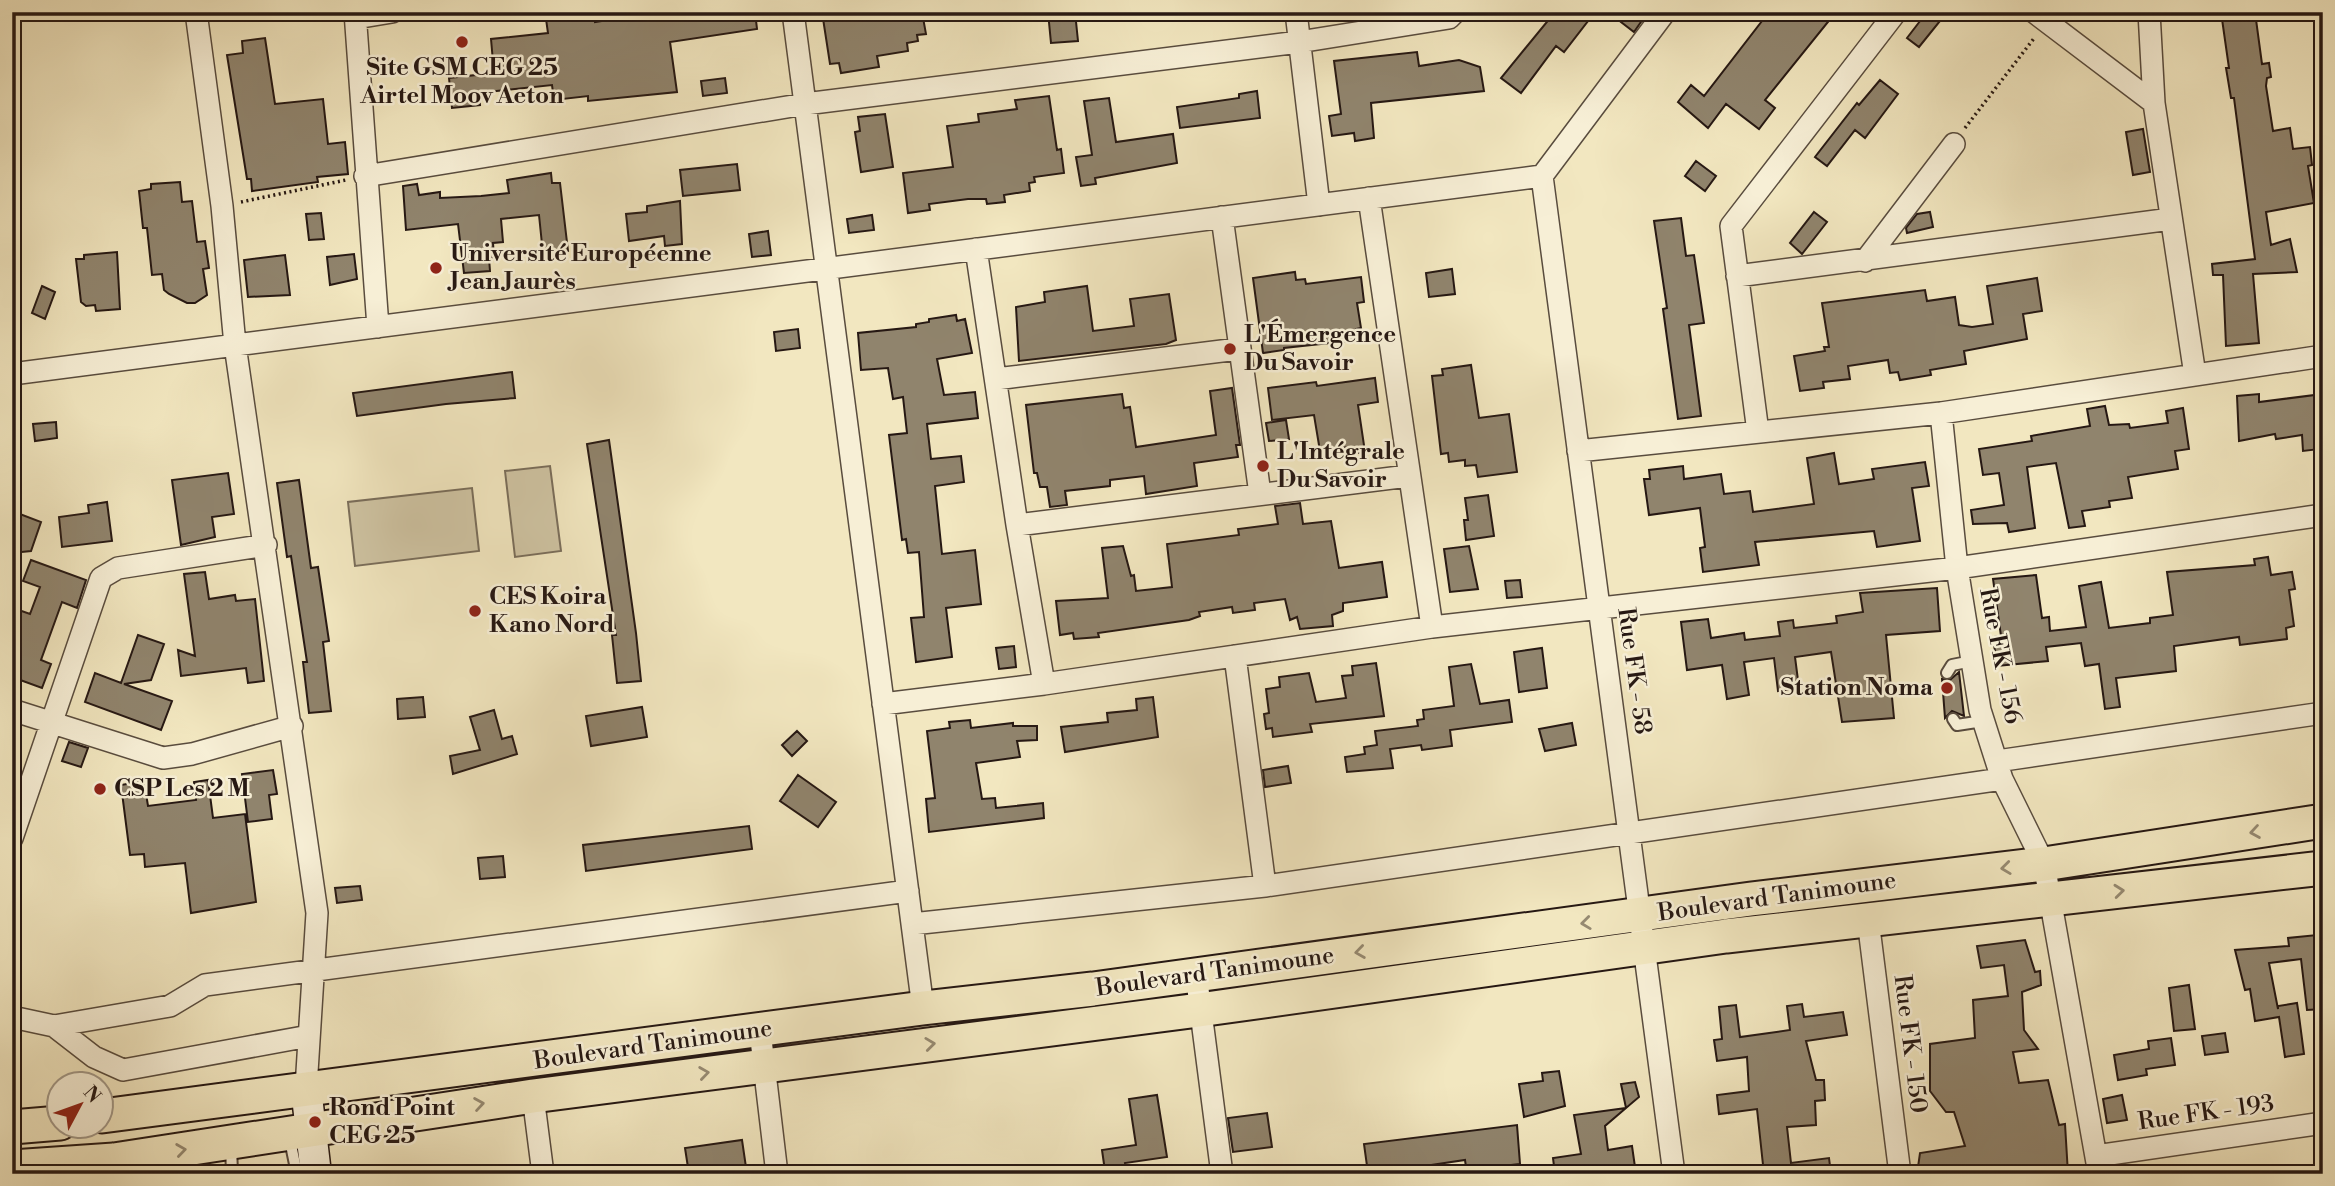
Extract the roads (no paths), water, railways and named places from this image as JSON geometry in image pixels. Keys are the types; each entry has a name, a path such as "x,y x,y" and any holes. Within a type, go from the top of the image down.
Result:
{"main road":[{"name":"Boulevard Tanimoune","path":"116,1114 2044,864 2323,821"},
{"name":"Boulevard Tanimoune","path":"12,1167 114,1167 231,1158 300,1132 533,1096 1199,1010 1726,936 2323,867"},
{"path":"306,1088 300,1132 316,1174"},
{"path":"12,1127 46,1124"}],"street":[{"path":"196,12 222,206 235,345 266,545 317,913 306,1088"},
{"path":"378,327 355,15 393,12"},
{"path":"793,12 923,1008"},
{"path":"1296,12 1319,205"},
{"path":"365,176 805,104 1299,42 1449,18 1455,12"},
{"path":"12,374 1542,176 1665,12"},
{"path":"1758,432 1731,226 1896,12"},
{"path":"2149,12 2154,103 2195,374"},
{"path":"2040,17 2154,103"},
{"path":"1865,261 1954,144"},
{"name":"Rue FK - 58","path":"1542,176 1674,1174"},
{"path":"1369,198 1432,627"},
{"path":"1222,217 1260,494"},
{"path":"1737,276 2171,219"},
{"path":"976,249 1017,525 1044,684"},
{"path":"996,379 1238,349"},
{"path":"1578,451 1941,413 2323,356"},
{"name":"Rue FK - 156","path":"1941,413 1957,568 1983,721 2000,770 2044,864 2098,1165"},
{"path":"1017,525 1408,476"},
{"path":"883,704 1044,684 1432,627 1957,568 2323,515"},
{"path":"12,838 104,574 118,568 266,545"},
{"path":"1235,656 1265,886"},
{"path":"12,710 52,725 163,758 192,754 292,726"},
{"path":"912,925 1265,886 1629,832 2323,713"},
{"path":"12,1017 54,1026 170,1006 205,985 313,968 908,891"},
{"name":"Rue FK - 150","path":"1868,920 1900,1174"},
{"path":"1196,974 1222,1174"},
{"path":"54,1026 94,1058 123,1070 309,1036"},
{"path":"760,1031 777,1174"},
{"path":"533,1096 543,1174"},
{"name":"Rue FK - 193","path":"2098,1165 2323,1123"}],"lane":[{"path":"1947,673 1952,665 1972,661"},
{"path":"1953,719 1957,725 1983,721"},
{"path":"297,1174 300,1132"}],"place":[{"name":"Site GSM CEG 25 Airtel Moov Aeton","path":"462,42"},
{"name":"Université Européenne Jean Jaurès","path":"436,268"},
{"name":"L'Émergence Du Savoir","path":"1230,349"},
{"name":"L'Intégrale Du Savoir","path":"1263,466"},
{"name":"CES Koira Kano Nord","path":"475,611"},
{"name":"Station Noma","path":"1947,688"},
{"name":"CSP Les 2 M","path":"100,789"},
{"name":"Rond Point CEG 25","path":"315,1122"}]}
